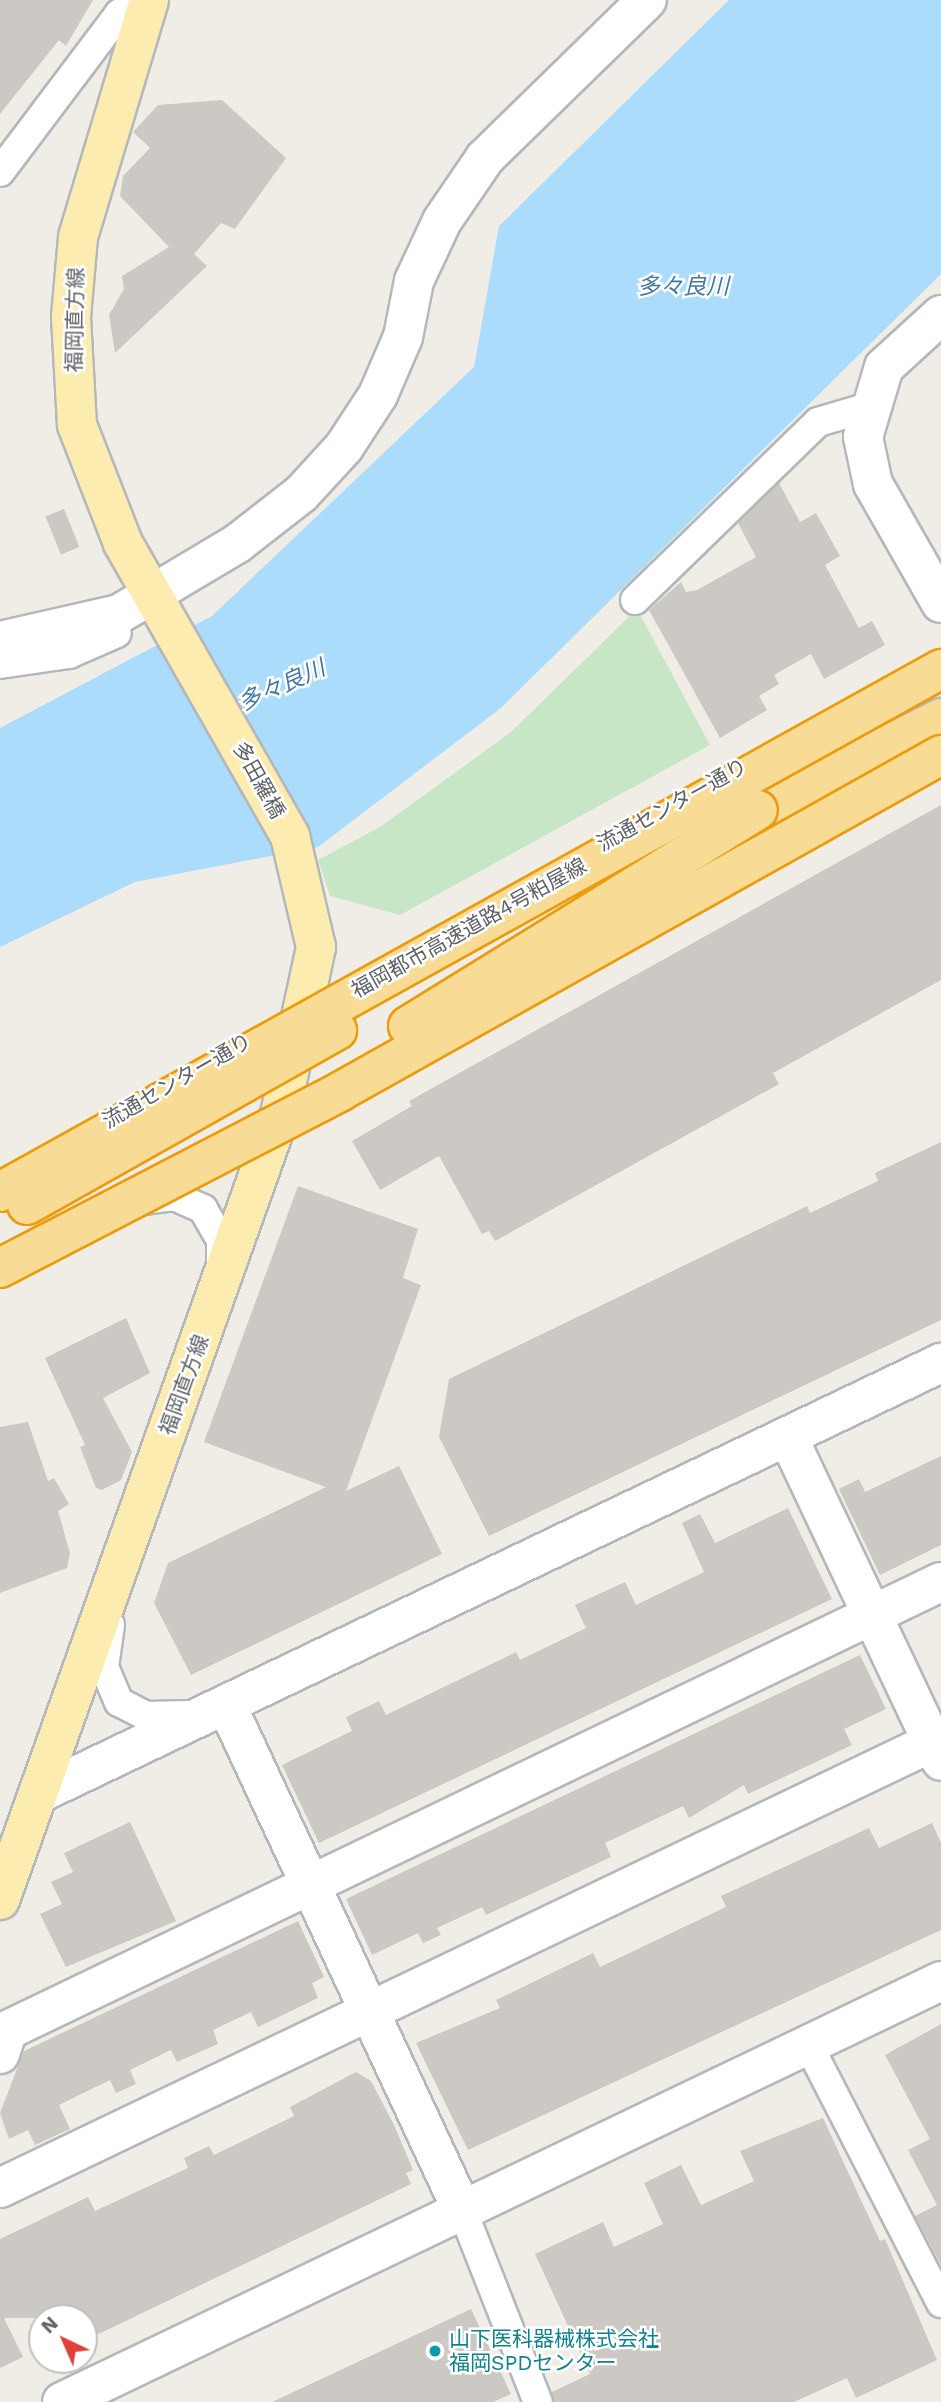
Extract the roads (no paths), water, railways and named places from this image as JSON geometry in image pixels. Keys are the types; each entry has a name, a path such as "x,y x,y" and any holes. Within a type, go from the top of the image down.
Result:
{"highway":[{"name":"流通センター通り","path":"0,1179 305,1008 923,672 941,655"},
{"path":"0,1218 457,963 838,718 923,672"},
{"name":"福岡都市高速道路4号粕屋線","path":"0,1192 923,672"},
{"path":"180,1175 303,1090 758,810 941,718"},
{"path":"0,1269 180,1175 941,753"},
{"path":"0,1269 941,753"}],"main road":[{"name":"福岡直方線","path":"149,0 78,237 71,317 77,425 123,543 174,628"},
{"name":"多田羅橋","path":"174,628 290,836 297,860"},
{"name":"福岡直方線","path":"0,1900 280,1114 305,1008 316,947 297,860"}],"street":[{"path":"0,172 119,14 139,0"},
{"path":"0,641 55,633 154,596 301,494 344,447 378,395 402,337 414,281 449,210 485,158 647,0"},
{"path":"941,315 884,367 869,407 863,437 873,484 941,603"},
{"path":"635,600 818,422 869,407"},
{"path":"0,664 69,654 117,633"},
{"path":"72,1231 153,1196 174,1196 203,1209 221,1240 221,1281"},
{"path":"38,1794 941,1363"},
{"path":"0,2188 373,2010 938,1747 788,1437"},
{"path":"118,1567 104,1667 119,1702 146,1716 177,1718 227,1706"},
{"path":"0,2054 8,2030 941,1582"},
{"path":"227,1706 373,2010 463,2212 538,2402"},
{"path":"62,2402 941,1981"},
{"path":"809,2046 941,2303"}],"water":[{"name":"多々良川","path":"729,0 941,0 941,274 501,708 318,847 135,882 0,947 0,728 212,616 474,367 499,226"}],"place":[{"name":"山下医科器械株式会社 福岡SPDセンター","path":"435,2351"}]}
